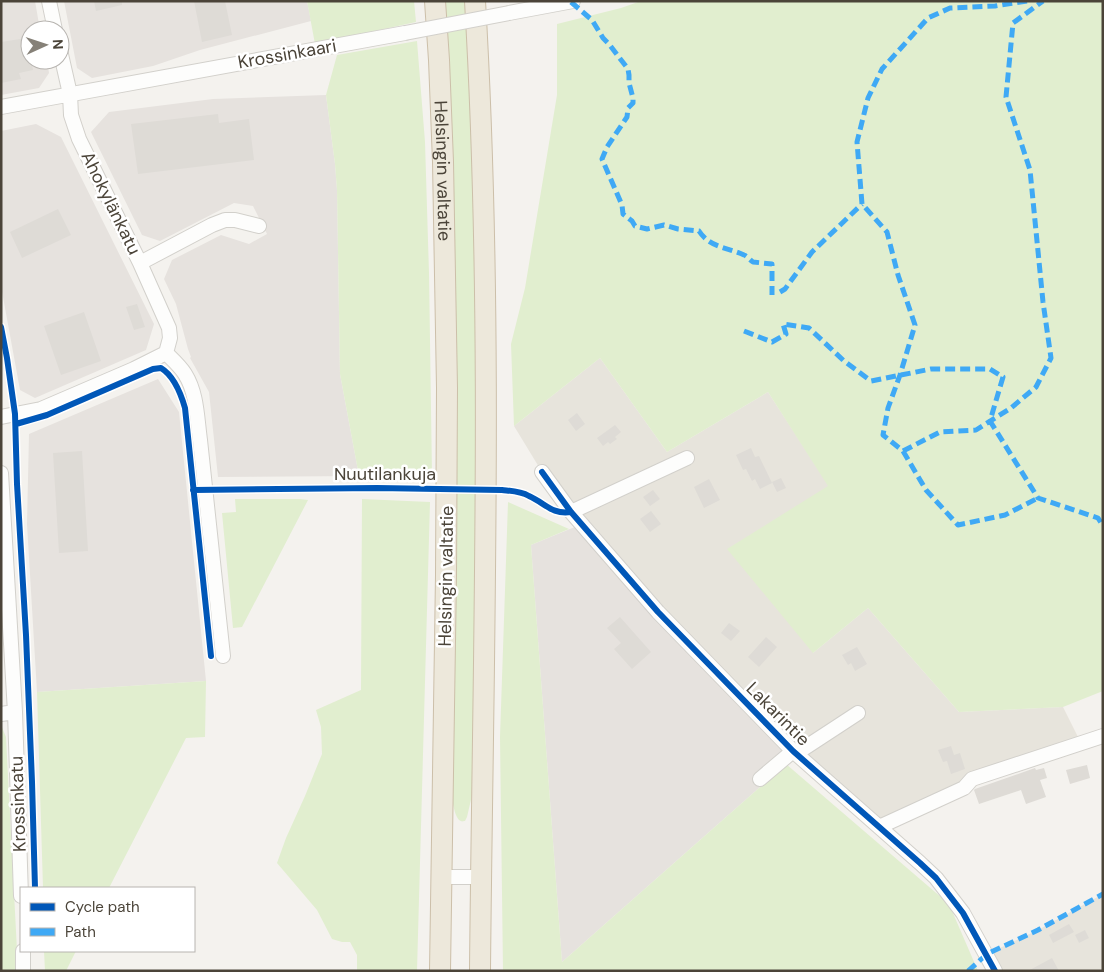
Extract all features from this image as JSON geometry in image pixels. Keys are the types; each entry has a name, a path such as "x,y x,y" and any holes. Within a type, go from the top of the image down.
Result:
{"highway":[{"name":"Helsingin valtatie","path":"435,1 443,162 447,388 440,971"},
{"path":"475,1 482,159 486,386 480,971"}],"street":[{"path":"49,1 53,20"},
{"name":"Krossinkaari","path":"1,107 573,1"},
{"name":"Ahokylänkatu","path":"65,70 70,94 71,115 79,139 140,263 169,328 170,338 166,353"},
{"path":"140,263 225,220 235,220 259,226"},
{"path":"1,417 40,409 134,369 166,353 184,374 192,391 196,406 223,656"},
{"path":"571,512 687,458"},
{"name":"Lakarintie","path":"542,472 571,512 658,612 793,750 936,878 963,913 995,971"},
{"name":"Krossinkatu","path":"1,473 8,713 20,887"},
{"path":"760,779 793,750 803,749 858,713"},
{"path":"879,827 964,788 972,779 1103,736"},
{"path":"441,877 481,877"},
{"path":"23,952 23,971"}],"shaded area":[{"path":"1,1 35,1 38,20 20,20 20,70 49,70 49,73 39,88 1,95"},
{"path":"64,1 307,1 311,21 200,50 153,66 92,78 77,68 70,32 70,20 68,20"},
{"path":"326,95 337,190 340,374 359,476 218,477 209,392 190,358 176,304 164,279 172,260 221,235 249,244 267,234 253,206 234,203 160,241 142,235 91,132 109,112 213,99"},
{"path":"36,124 61,137 154,324 146,350 35,398 20,390 1,286 1,131"},
{"path":"600,358 667,452 768,392 829,486 813,653 868,608 959,712 1063,707 1081,743 972,779 879,827 658,612 542,472 514,426"},
{"path":"158,379 179,412 206,681 37,692 27,524 29,434"},
{"path":"582,524 793,751 786,764 562,962 531,545"},
{"path":"1103,894 1103,971 995,971 987,954 1038,930"}],"green space":[{"path":"307,1 414,1 416,22 315,44"},
{"path":"445,1 466,1 474,125 478,325 473,791 465,821 459,820 452,798 456,328 452,131"},
{"path":"641,1 1103,1 1103,691 1063,707 959,712 868,608 813,653 727,549 828,486 768,392 667,452 600,358 514,426 511,344 525,288 557,95 557,24"},
{"path":"417,41 425,142 432,476 359,476 340,374 337,190 326,95 337,55"},
{"path":"235,499 308,500 242,627 233,628 222,513 236,512"},
{"path":"362,499 430,502 417,971 357,971 357,955 350,942 332,939 317,910 277,863 322,754 321,727 316,710 361,690"},
{"path":"508,502 569,529 531,545 562,962 786,764 949,904 978,971 503,971 500,737"},
{"path":"206,681 205,737 186,738 110,887 43,887 37,692"},
{"path":"1,725 6,737 18,970 1,971"},
{"path":"44,952 76,952 66,971 45,971"}],"building":[{"path":"94,1 122,1 122,5 96,11"},
{"path":"194,1 225,1 232,35 202,42"},
{"path":"20,39 20,70 33,70 19,73 21,79 1,83 1,42"},
{"path":"218,114 219,123 249,119 254,160 138,174 131,124"},
{"path":"58,209 71,235 22,258 10,232"},
{"path":"137,304 145,327 134,330 126,307"},
{"path":"84,312 101,361 61,375 44,326"},
{"path":"577,413 585,424 576,431 568,420"},
{"path":"615,425 621,432 615,437 617,439 603,446 597,438"},
{"path":"751,448 755,457 759,456 772,483 760,489 755,479 752,481 746,469 743,470 736,455"},
{"path":"82,451 88,551 59,553 53,453"},
{"path":"781,478 786,488 777,492 772,482"},
{"path":"709,479 720,500 704,508 694,487"},
{"path":"653,490 660,499 650,506 643,497"},
{"path":"651,511 661,524 650,532 640,519"},
{"path":"620,617 651,652 632,669 614,649 621,643 607,628"},
{"path":"729,623 740,631 731,641 721,633"},
{"path":"766,637 777,647 759,667 748,657"},
{"path":"857,647 867,664 855,671 851,663 848,665 842,655"},
{"path":"951,746 954,755 960,753 965,769 951,774 947,761 943,762 938,750"},
{"path":"1087,765 1090,778 1070,784 1066,770"},
{"path":"1035,768 1036,770 1044,768 1047,778 1040,780 1046,797 1026,804 1021,790 979,804 975,789"},
{"path":"1069,924 1074,932 1053,943 1049,935"},
{"path":"1085,930 1089,938 1079,943 1075,935"},
{"path":"1052,958 1059,971 1028,971"}],"marked path":[{"path":"1027,1 995,6 950,8 928,18 882,69 868,98 857,142 862,204 887,232 898,275 915,325 888,408 883,435 903,451 926,490 958,525 1005,515 1038,498"},
{"path":"903,451 940,432 976,430 1011,408 1036,387 1051,358 1043,302 1030,170 1006,97 1013,23 1043,1"},
{"path":"571,2 592,20 603,38 628,69 633,103 628,108 627,117 607,147 602,159 622,205 623,214 635,226 647,229 664,225 678,229 699,231 708,241 745,256 753,262 772,264 772,295"},
{"path":"780,292 785,289 812,252 862,204"},
{"path":"744,331 772,342 786,334 783,324 809,328 844,361 871,381 931,369 990,369 1003,377 990,421 1038,498 1098,518 1103,526"},
{"path":"968,971 987,954 1038,930 1103,894"}],"cycle path":[{"path":"1,327 15,414 26,635 35,887"},
{"path":"16,424 47,415 153,369 161,368 166,371 179,391 185,408 211,656"},
{"path":"542,472 571,512 658,612 793,751 936,878 963,913 995,971"},
{"name":"Nuutilankuja","path":"193,490 377,488 502,490 526,494 559,512 571,512"}]}
